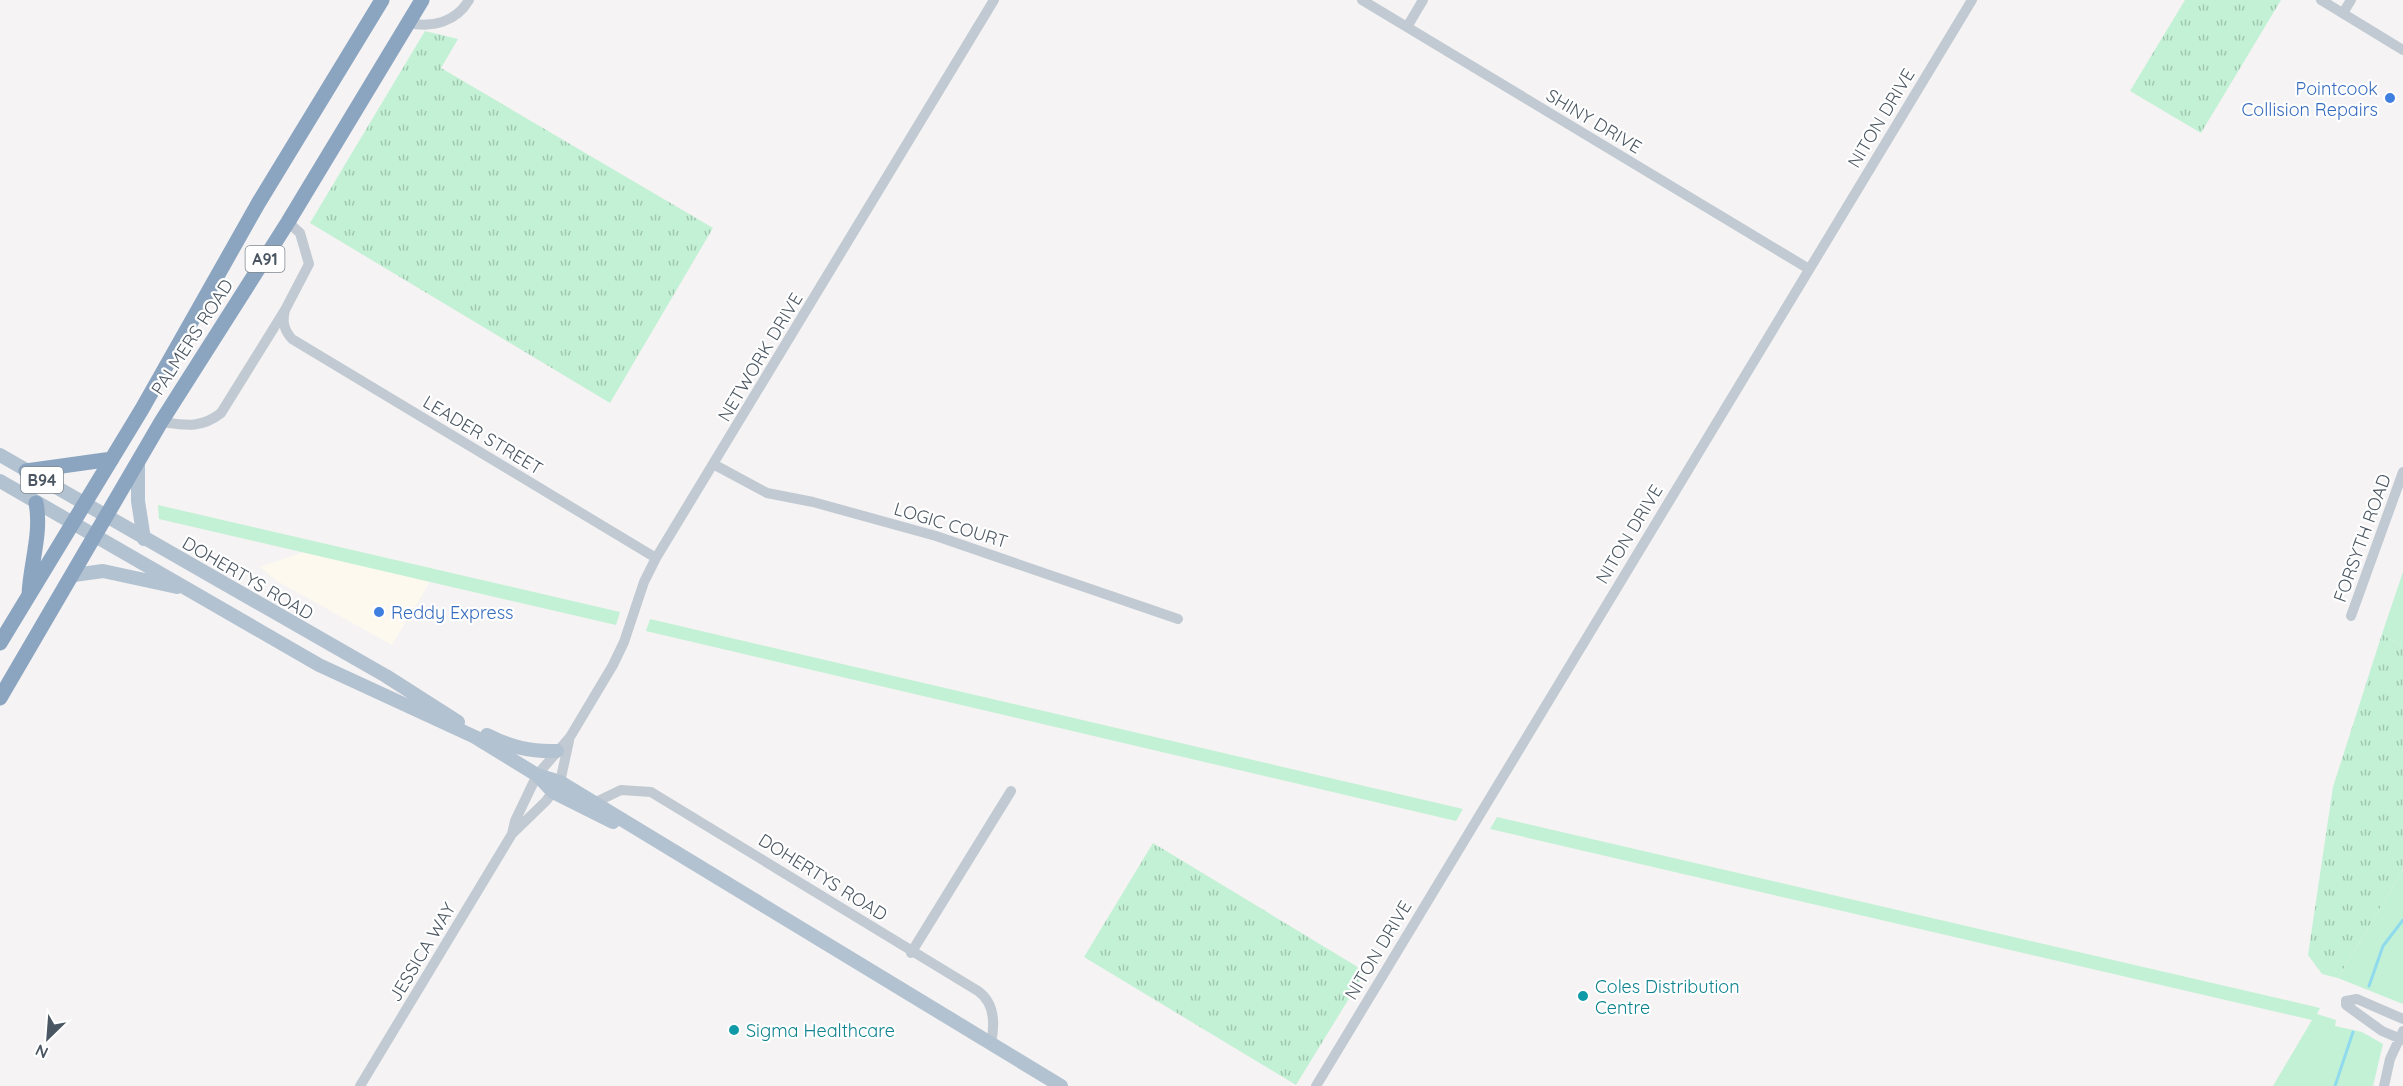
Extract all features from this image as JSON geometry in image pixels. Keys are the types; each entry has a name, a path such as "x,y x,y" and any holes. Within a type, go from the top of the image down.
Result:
{"highway":[{"name":"PALMERS ROAD","path":"0,643 112,459 260,202 382,0"},
{"name":"PALMERS ROAD","path":"0,698 74,575 160,422 288,222 422,0"},
{"path":"26,471 112,459"},
{"path":"29,595 30,573 38,529 36,503"}],"main road":[{"name":"DOHERTYS ROAD","path":"0,455 106,518 386,676 453,718 475,737"},
{"path":"138,461 138,501 144,539"},
{"name":"DOHERTYS ROAD","path":"0,481 320,665 475,737 557,787 655,840"},
{"path":"74,575 103,571 191,590"},
{"path":"453,718 511,747 536,752 557,751"},
{"name":"DOHERTYS ROAD","path":"557,787 596,802 1061,1086"}],"street":[{"path":"408,23 426,27 452,18 463,11 470,0"},
{"name":"NETWORK DRIVE","path":"537,775 570,737 613,665 624,642 644,582 656,558 715,465 994,0"},
{"name":"SHINY DRIVE","path":"1362,0 1809,269"},
{"path":"1407,27 1423,0"},
{"name":"NITON DRIVE","path":"1316,1086 1972,0"},
{"path":"2321,0 2403,50"},
{"path":"2343,13 2351,0"},
{"path":"160,422 199,426 210,422 221,413 285,310 309,264 300,233 288,222"},
{"path":"285,310 283,320 286,332 292,339"},
{"path":"263,345 278,339 292,339"},
{"name":"LEADER STREET","path":"292,339 656,558"},
{"name":"LOGIC COURT","path":"715,465 767,493 936,536 1178,619"},
{"name":"FORSYTH ROAD","path":"2351,616 2403,472"},
{"name":"NETWORK DRIVE","path":"557,787 570,737"},
{"name":"JESSICA WAY","path":"513,834 515,821 537,775"},
{"name":"JESSICA WAY","path":"360,1086 513,834 557,787"},
{"name":"DOHERTYS ROAD","path":"596,802 621,790 651,792 987,997 994,1026 991,1043"},
{"path":"911,952 1011,791"},
{"path":"2384,1086 2390,1059 2402,1036 2355,1013 2346,1005 2346,1001 2357,999 2403,1019"}],"shaded area":[{"path":"304,552 430,582 392,645 277,581 260,567"}],"green space":[{"path":"2185,0 2281,0 2201,133 2130,91"},
{"path":"425,31 458,39 441,68 713,228 610,403 310,223"},
{"path":"158,505 620,612 616,625 159,519"},
{"path":"2403,572 2403,647 2382,634"},
{"path":"650,619 1463,809 1456,821 646,631"},
{"path":"2382,634 2403,647 2403,870 2338,978 2322,974 2308,955 2333,787"},
{"path":"1497,817 2320,1008 2317,1014 2336,1020 2335,1026 2362,1032 2383,1044 2373,1086 2273,1086 2312,1020 1490,829"},
{"path":"1153,843 1356,966 1364,974 1296,1085 1084,957"},
{"path":"2403,870 2403,1004 2338,978"}],"waterway":[{"path":"2369,986 2383,946 2403,920"},
{"path":"2335,1086 2353,1032"}],"place":[{"name":"Pointcook Collision Repairs","path":"2390,98"},
{"name":"Reddy Express","path":"379,612"},
{"name":"Coles Distribution Centre","path":"1583,996"},
{"name":"Sigma Healthcare","path":"734,1030"}]}
